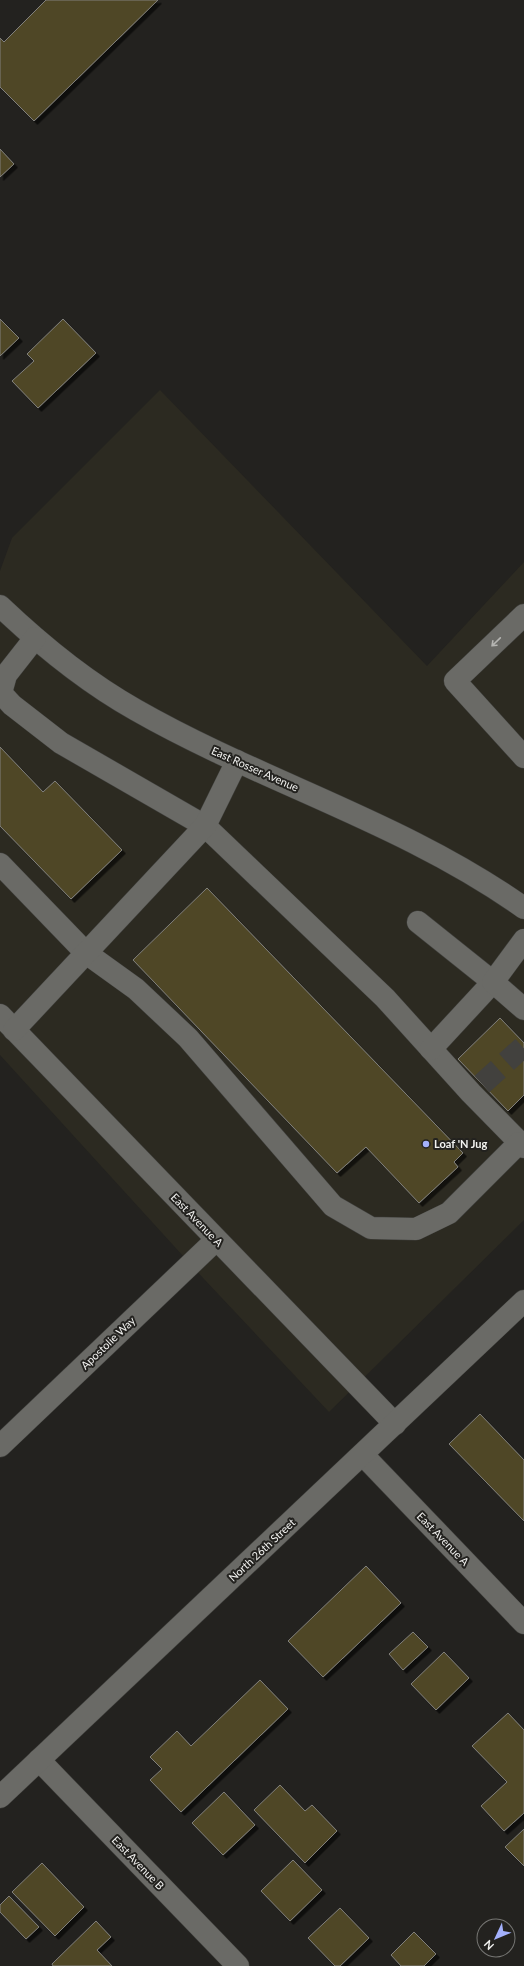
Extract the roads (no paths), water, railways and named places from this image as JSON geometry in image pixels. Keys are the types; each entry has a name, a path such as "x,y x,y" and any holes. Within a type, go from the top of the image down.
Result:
{"street":[{"name":"East Rosser Avenue","path":"0,606 35,638 98,686 134,709 236,761 385,828 430,850 524,908"},
{"path":"524,615 455,681 524,757"},
{"path":"0,864 86,953 136,989 188,1038 333,1206 371,1228 416,1229 449,1213 522,1145 476,1088 431,1049 385,998 205,826 61,744 9,701 2,693 6,675 35,638"},
{"path":"7,1022 86,953 205,826 236,761"},
{"path":"418,922 493,982 524,1009"},
{"path":"431,1049 493,982 524,940"},
{"name":"East Avenue A","path":"7,1022 395,1424"},
{"name":"Apostolie Way","path":"0,1446 216,1240"},
{"name":"North 26th Street","path":"0,1797 524,1301"},
{"name":"East Avenue A","path":"363,1455 524,1623"},
{"name":"East Avenue B","path":"39,1760 238,1966"}],"tunnel":[{"path":"482,1084 524,1046"}],"place":[{"name":"Loaf 'N Jug","path":"426,1144"}]}
